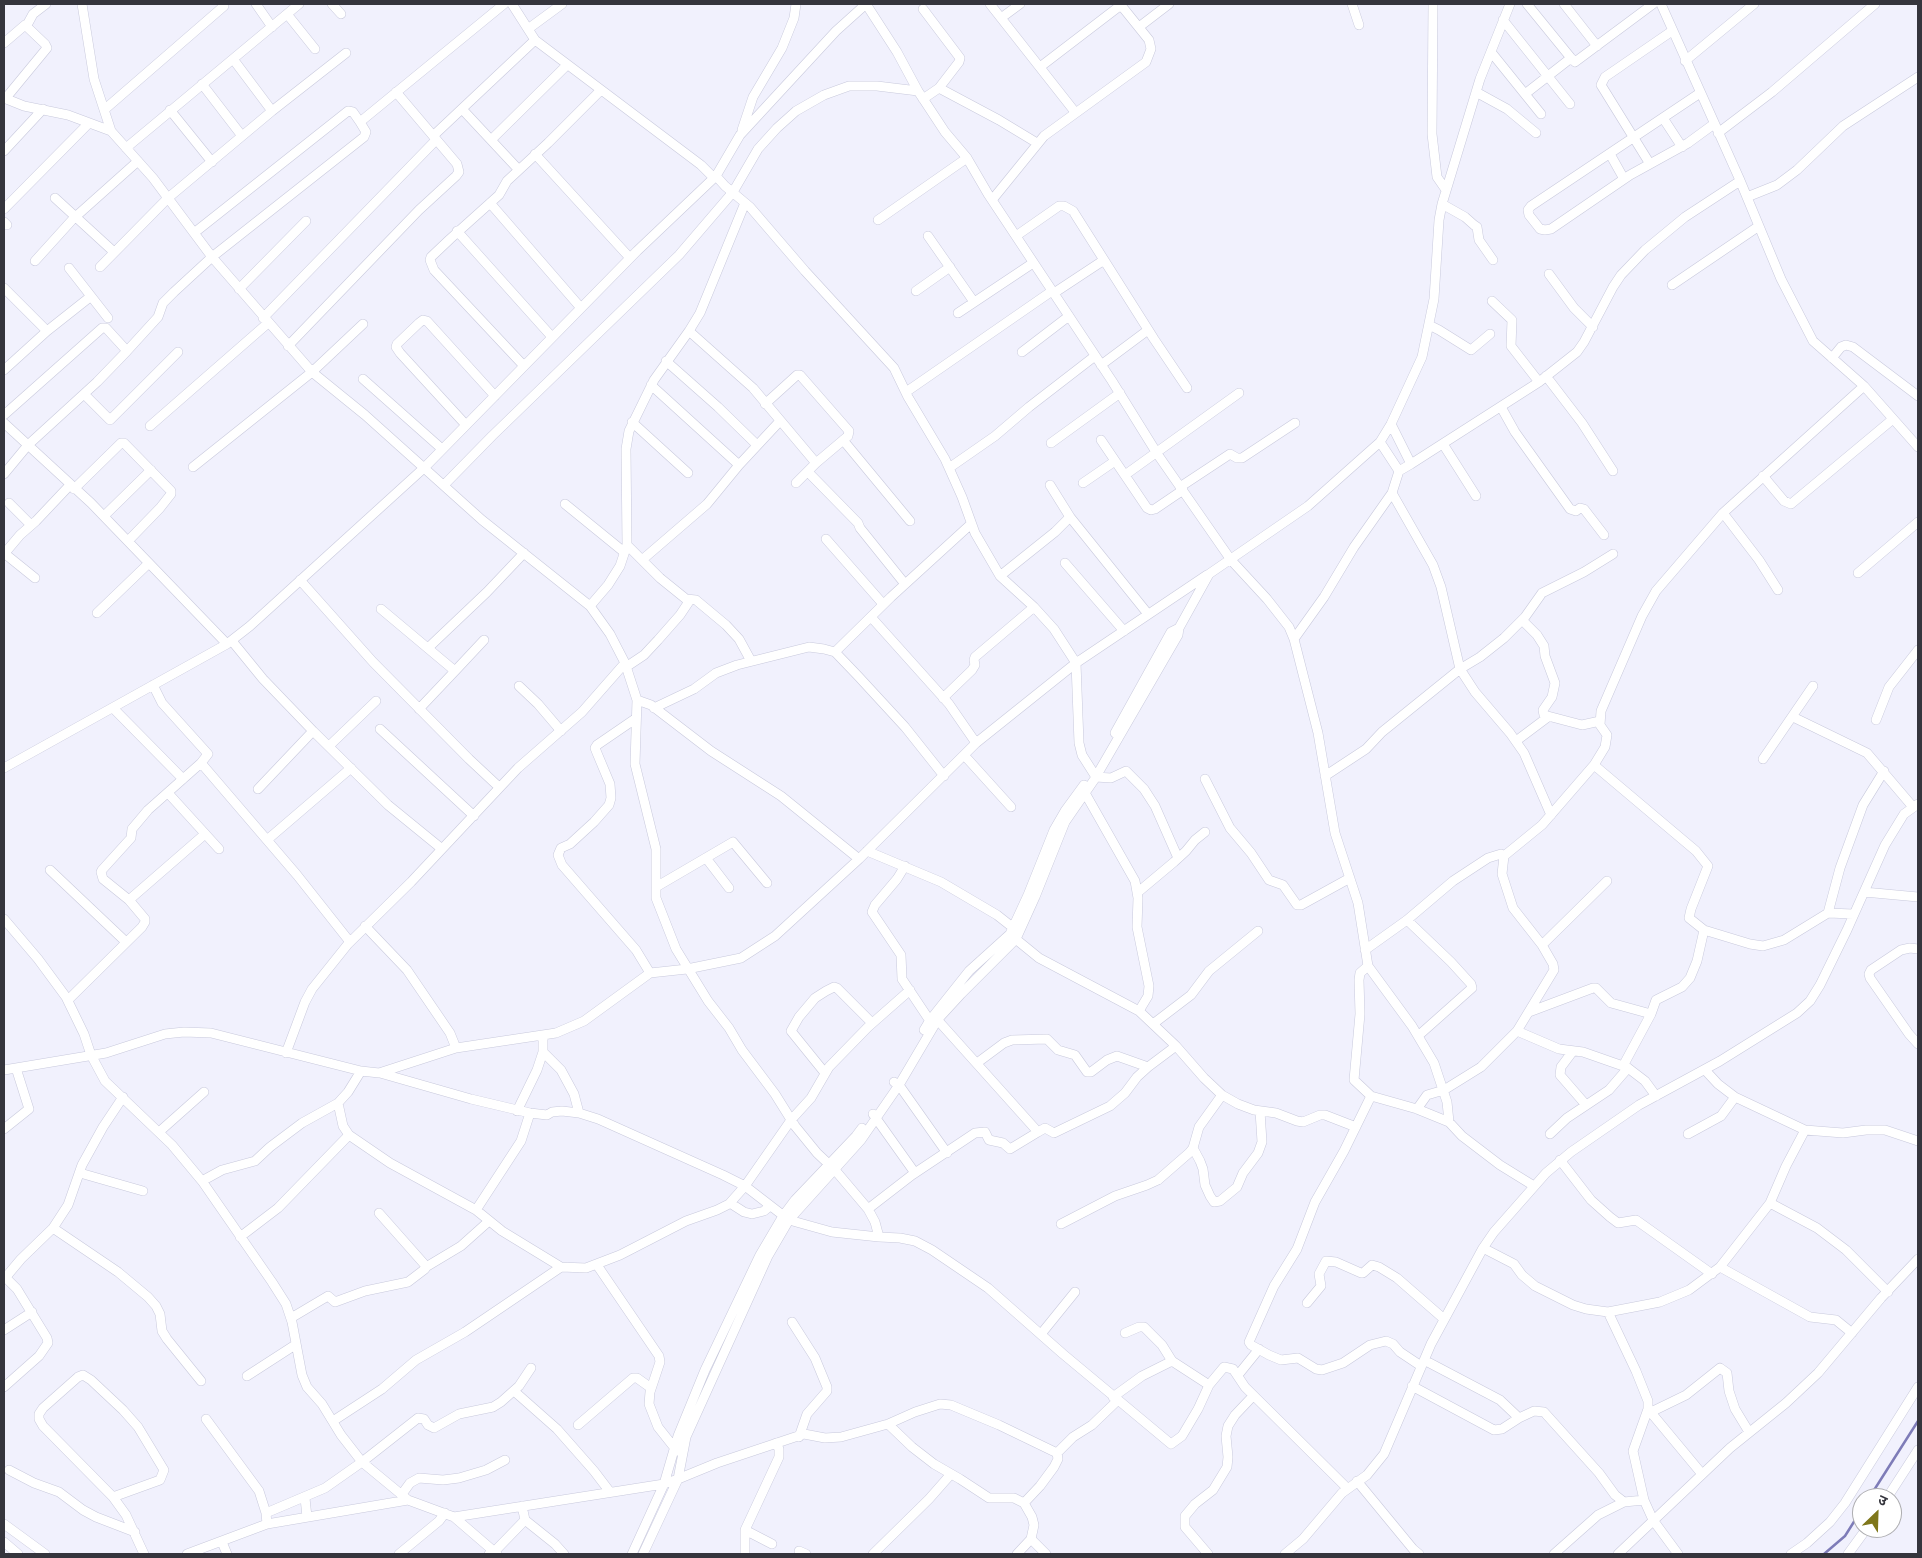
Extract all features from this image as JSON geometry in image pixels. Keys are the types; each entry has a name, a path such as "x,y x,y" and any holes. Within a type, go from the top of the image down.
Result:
{"street":[{"path":"4,43 23,26 27,25 33,14 46,4"},
{"path":"82,4 94,78 111,132"},
{"path":"256,4 272,27"},
{"path":"126,148 299,4"},
{"path":"332,4 341,14"},
{"path":"360,122 504,4"},
{"path":"512,4 534,40 701,165 745,203 894,368 949,468 971,524 1000,576 1034,607 1054,629 1076,663 1080,750 1094,774 1105,779 1126,771 1130,773 1150,796 1178,858"},
{"path":"528,29 562,4"},
{"path":"4,768 229,643 425,467 630,258 715,177 740,135 753,97 782,48 794,18 796,4"},
{"path":"740,135 836,31 866,4 897,52 918,90 966,158 1033,263 1120,393 1156,452 1231,560 1289,627 1294,639 1313,712 1335,833 1362,922 1368,966 1418,1036 1434,1063 1444,1090 1449,1122"},
{"path":"990,4 1075,112"},
{"path":"1002,18 1020,4"},
{"path":"992,200 1037,143 1056,126 1121,82 1146,62 1151,49 1148,40 1121,4 1040,67"},
{"path":"1139,27 1169,4"},
{"path":"1352,4 1359,25"},
{"path":"1434,4 1432,134 1437,177 1446,190"},
{"path":"379,1073 456,1048 544,1036 568,1029 584,1021 650,973 687,969 741,958 760,947 775,936 859,859 976,743 1076,663 1231,560 1308,506 1380,442 1391,424 1422,357 1434,299 1439,220 1442,204 1476,92 1510,4"},
{"path":"1527,4 1570,58 1576,62 1653,4"},
{"path":"1660,4 1740,181 1755,194 1759,226 1794,306 1813,341 1836,352 1918,446"},
{"path":"1685,61 1754,4"},
{"path":"1718,133 1772,92 1875,4"},
{"path":"1569,5 1597,46"},
{"path":"104,110 224,6"},
{"path":"923,9 960,58 939,88 924,99"},
{"path":"287,14 315,49"},
{"path":"1503,20 1570,104"},
{"path":"27,25 45,44 46,48 4,98 24,106 68,115 111,132 168,198 212,258 312,372 425,467 482,520 590,606 610,634 625,665 636,700 635,764 656,849 656,898 664,921 687,969 729,1028 742,1050 775,1094 791,1120 817,1153 832,1167 868,1209 875,1222 879,1237"},
{"path":"1650,164 1601,85 1602,81 1672,32"},
{"path":"150,426 266,320 434,138 534,40"},
{"path":"1491,52 1541,114"},
{"path":"100,267 168,198 272,111 346,53"},
{"path":"1525,94 1570,58"},
{"path":"232,59 272,111"},
{"path":"491,140 567,65"},
{"path":"1755,194 1777,185 1797,170 1843,126 1918,77"},
{"path":"202,84 242,136"},
{"path":"444,485 499,429 672,262 733,192 758,149 796,111 824,95 848,86 877,86 918,90"},
{"path":"939,88 982,110 1037,143"},
{"path":"524,366 434,270 431,264 431,257 499,195 507,181 518,169 601,90"},
{"path":"288,346 419,210 456,176 459,168 396,92"},
{"path":"1476,92 1507,109 1536,133"},
{"path":"1700,93 1531,206 1528,210 1530,216 1540,228 1545,230 1551,228 1624,179 1682,147 1714,124"},
{"path":"4,151 43,109"},
{"path":"462,109 518,169"},
{"path":"170,110 212,162"},
{"path":"4,474 28,445 84,394 127,351 158,316 167,299 212,258 364,137 366,132 353,112 348,111 194,233"},
{"path":"1663,118 1682,147"},
{"path":"4,209 89,123"},
{"path":"535,154 630,258"},
{"path":"1610,154 1624,179"},
{"path":"878,220 966,158"},
{"path":"35,261 75,217 138,161"},
{"path":"1294,639 1392,493 1399,471 1543,379 1577,352 1593,327 1617,281 1645,250 1685,217 1740,181"},
{"path":"55,198 114,252"},
{"path":"490,202 581,308"},
{"path":"590,606 608,585 620,566 626,549 626,449 632,422 666,361 700,313 745,203"},
{"path":"1442,204 1465,217 1477,227 1479,240 1493,260"},
{"path":"1016,236 1059,206 1064,206 1073,211 1187,388"},
{"path":"239,289 306,221"},
{"path":"1672,285 1759,226"},
{"path":"458,232 552,337"},
{"path":"928,236 974,302"},
{"path":"906,392 1053,292 1104,260"},
{"path":"958,313 1033,263"},
{"path":"916,291 950,267"},
{"path":"69,268 108,318"},
{"path":"1549,274 1574,308 1593,327"},
{"path":"4,288 46,331"},
{"path":"4,370 46,331 90,297"},
{"path":"1492,301 1512,320 1511,346 1582,423 1613,471"},
{"path":"1022,352 1069,316"},
{"path":"466,425 396,349 397,344 423,320 428,321 494,396"},
{"path":"193,467 312,372 363,324"},
{"path":"1428,325 1471,350 1490,334"},
{"path":"4,415 104,327 127,351"},
{"path":"1101,365 1148,330"},
{"path":"689,331 752,388 816,463"},
{"path":"1836,352 1846,345 1853,347 1918,396"},
{"path":"84,394 110,420 178,352"},
{"path":"949,468 995,436 1095,356"},
{"path":"666,361 757,445"},
{"path":"765,404 797,375 800,375 849,431 848,436 796,483"},
{"path":"363,379 442,449"},
{"path":"651,386 738,465"},
{"path":"1417,1108 1427,1095 1444,1090 1481,1067 1516,1031 1554,970 1553,964 1542,945 1513,908 1502,874 1504,856 1542,825 1594,765 1605,747 1607,735 1600,722 1601,711 1642,616 1656,591 1723,513 1864,386"},
{"path":"1051,443 1120,393"},
{"path":"1125,475 1239,393"},
{"path":"1501,407 1515,432 1570,508 1576,511 1580,508 1584,509 1604,535"},
{"path":"1763,476 1784,501 1791,504 1893,419"},
{"path":"642,560 707,504 738,465 780,421"},
{"path":"632,422 688,473"},
{"path":"1101,440 1147,508 1151,510 1230,454 1242,458 1295,422"},
{"path":"4,423 104,516 313,731 388,805 442,849"},
{"path":"1391,424 1412,464"},
{"path":"843,440 910,521"},
{"path":"1380,442 1399,471"},
{"path":"35,578 4,553 20,535 123,443 171,494 128,541"},
{"path":"1443,444 1476,496"},
{"path":"1083,483 1115,461"},
{"path":"104,516 150,470"},
{"path":"808,472 858,523 905,584"},
{"path":"1050,485 1070,517 1148,614"},
{"path":"1392,493 1433,565 1441,587 1460,669 1475,692 1524,753 1551,815"},
{"path":"9,503 32,525"},
{"path":"565,504 642,560 660,578 690,600 695,599 726,625 739,639 751,661"},
{"path":"1723,513 1759,560 1778,590"},
{"path":"1000,576 1055,532 1070,517"},
{"path":"1858,573 1918,522"},
{"path":"835,652 883,604 971,524"},
{"path":"826,539 883,604"},
{"path":"428,648 487,592 524,552"},
{"path":"1325,776 1366,748 1382,732 1460,669 1480,657 1522,620 1542,593 1584,572 1613,554"},
{"path":"97,613 149,563"},
{"path":"1065,563 1124,631"},
{"path":"632,1554 664,1484 678,1436 705,1370 760,1254 786,1218 832,1167 861,1140 934,1020 960,994 1014,933 1065,822 1085,793 1094,774 1178,635 1179,628 1209,574"},
{"path":"300,580 373,662 499,788"},
{"path":"286,1053 305,1002 312,989 350,942 474,816 518,768 582,712 625,665 644,655 680,615 690,600"},
{"path":"943,698 972,670 975,665 975,657 1034,607"},
{"path":"381,609 455,671"},
{"path":"871,617 943,698 976,743"},
{"path":"1522,620 1537,635 1544,646 1545,656 1555,683 1552,697 1543,710 1544,715 1582,725 1600,722"},
{"path":"419,709 484,640"},
{"path":"654,708 694,689 716,673 751,661 809,647 824,649 835,652 904,727 944,776"},
{"path":"1876,720 1889,687 1918,650"},
{"path":"68,1000 142,927 146,919 129,900 103,879 101,872 131,838 134,827 148,810 206,757 207,752 162,703 153,685"},
{"path":"519,686 538,704 561,731"},
{"path":"1763,759 1813,686"},
{"path":"636,700 647,703 711,751 792,804 859,859"},
{"path":"329,746 376,701"},
{"path":"113,708 183,779"},
{"path":"1516,741 1548,717"},
{"path":"1284,1554 1303,1539 1347,1488 1367,1475 1384,1454 1407,1403 1422,1363 1482,1248 1534,1186 1560,1160 1621,1117 1706,1070 1796,1013 1810,1001 1820,985 1885,845 1904,814 1916,806 1900,793 1867,752 1793,717"},
{"path":"635,719 597,744 595,748 610,784 611,798 609,805 570,844 560,848 558,855 562,865 636,950 650,973"},
{"path":"380,729 474,816"},
{"path":"258,789 313,731"},
{"path":"964,755 1012,807"},
{"path":"201,763 268,840 350,942"},
{"path":"1594,765 1696,851 1708,866 1691,909 1690,918 1704,930 1763,946 1784,940 1828,913 1853,914"},
{"path":"268,840 352,768"},
{"path":"1828,913 1840,868 1863,805 1884,771"},
{"path":"1014,933 1054,830 1065,811 1094,774"},
{"path":"1205,779 1230,828 1251,853 1269,880 1283,885 1297,905 1301,906 1350,878"},
{"path":"168,793 219,849"},
{"path":"1085,793 1135,881 1137,893 1136,927 1150,986 1148,996 1139,1011"},
{"path":"1137,893 1205,832"},
{"path":"129,900 205,834"},
{"path":"656,887 730,842 733,842 767,883"},
{"path":"867,851 941,882 972,899 997,915 1039,958 1139,1011 1176,1046 1222,1095 1238,1104 1272,1112 1297,1121 1303,1122 1324,1115 1356,1127"},
{"path":"1365,950 1407,920 1453,881 1488,858 1500,854 1504,856"},
{"path":"706,858 729,888"},
{"path":"905,866 897,879 875,905 872,912 901,956 902,979 934,1020 977,1063 1038,1132"},
{"path":"50,870 126,942"},
{"path":"1542,945 1607,881"},
{"path":"1864,892 1918,897"},
{"path":"4,920 38,959 68,1000 84,1034 91,1056 105,1082 160,1132 202,1181 272,1282 286,1304 291,1318 302,1375 307,1386 322,1404 341,1435 362,1462 405,1498 454,1516 493,1553 525,1520"},
{"path":"1407,920 1451,962 1471,984 1472,988 1418,1036"},
{"path":"365,926 407,970 450,1033 456,1048"},
{"path":"1550,1134 1567,1118 1609,1090 1626,1067 1656,1000 1682,987 1690,978 1697,962 1704,930"},
{"path":"1153,1024 1190,995 1209,971 1258,931"},
{"path":"1918,949 1901,950 1871,970 1869,974 1909,1034 1918,1044"},
{"path":"1368,966 1360,973 1359,980 1360,1014 1354,1080 1371,1096 1417,1108 1449,1122 1462,1136 1500,1165 1534,1186"},
{"path":"826,1073 791,1031 791,1027 815,998 834,987 872,1023"},
{"path":"1529,1012 1596,988 1611,1003 1651,1014"},
{"path":"338,1103 343,1126 349,1136 390,1163 476,1210 502,1231 562,1267 576,1269 597,1265 686,1221 717,1210 730,1203 745,1186 791,1120 811,1098 829,1068 872,1023 910,990"},
{"path":"1516,1031 1559,1049 1583,1052 1626,1067 1645,1081 1656,1096"},
{"path":"4,1070 106,1053 165,1034 184,1032 211,1033 361,1071 379,1073 530,1114 547,1115 552,1112 562,1111 579,1113 606,1123 745,1186 786,1218 832,1232 915,1241 932,1250 988,1288 1115,1399 1171,1444 1182,1436 1198,1408 1208,1384 1224,1367 1233,1369 1253,1396 1347,1488"},
{"path":"517,1111 537,1070 543,1052 544,1036"},
{"path":"977,1063 1004,1043 1012,1040 1047,1039 1058,1050 1075,1055 1087,1072 1117,1056 1148,1067"},
{"path":"868,1209 915,1173 981,1131 990,1140 1003,1142 1010,1149 1045,1128 1054,1133 1110,1106 1126,1093 1148,1067 1176,1046"},
{"path":"1573,1051 1560,1067 1560,1075 1586,1105"},
{"path":"543,1052 561,1070 574,1094 579,1113"},
{"path":"4,1129 29,1109 16,1068"},
{"path":"1706,1070 1722,1088 1735,1097 1805,1130 1843,1133 1876,1129 1885,1130 1918,1141"},
{"path":"202,1181 222,1170 255,1161 302,1123 338,1103 348,1092 361,1071"},
{"path":"897,1083 947,1152"},
{"path":"160,1132 204,1092"},
{"path":"1061,1224 1115,1196 1158,1180 1185,1158 1193,1148 1200,1127 1222,1095"},
{"path":"1371,1096 1344,1151 1315,1202 1297,1249 1274,1286 1249,1342 1251,1345 1281,1360 1298,1358 1322,1370 1343,1363 1370,1345 1386,1341 1393,1344 1400,1352 1500,1400 1519,1418"},
{"path":"4,1387 47,1347 47,1338 17,1289 4,1277 53,1228 68,1205 92,1145 123,1097"},
{"path":"1688,1134 1721,1116 1735,1097"},
{"path":"1193,1148 1200,1161 1205,1185 1210,1196 1214,1202 1220,1201 1237,1187 1243,1173 1258,1153 1262,1142 1260,1110"},
{"path":"476,1210 521,1141 530,1114"},
{"path":"875,1115 915,1173"},
{"path":"1482,1248 1514,1264 1529,1281 1573,1305 1594,1311 1608,1312 1660,1302 1689,1290 1720,1267 1770,1203 1786,1166 1805,1130"},
{"path":"240,1237 278,1208 349,1136"},
{"path":"1560,1160 1591,1200 1610,1217 1618,1223 1636,1220 1712,1274"},
{"path":"80,1173 143,1191"},
{"path":"730,1203 744,1212 752,1214 764,1211 770,1206"},
{"path":"1770,1203 1817,1228 1846,1250 1888,1292"},
{"path":"380,1213 426,1267"},
{"path":"643,1554 678,1480 686,1437 712,1376 786,1218"},
{"path":"291,1318 328,1296 337,1302 365,1291 408,1282 426,1267 461,1246 490,1221"},
{"path":"53,1228 118,1272 148,1297 160,1314 162,1331 200,1381"},
{"path":"1618,1554 1702,1474 1749,1432 1786,1403 1818,1373 1918,1259"},
{"path":"1307,1303 1320,1286 1319,1274 1326,1261 1336,1262 1360,1273 1363,1273 1372,1265 1397,1278 1444,1319"},
{"path":"597,1265 659,1356 660,1362 651,1388 649,1404 658,1427 675,1450 682,1456"},
{"path":"333,1421 382,1389 416,1360 465,1332 562,1267"},
{"path":"1720,1267 1810,1317 1836,1320 1852,1332"},
{"path":"1041,1334 1075,1292"},
{"path":"4,1330 32,1312"},
{"path":"1608,1312 1648,1401 1649,1410 1633,1451 1644,1500 1653,1520 1678,1554"},
{"path":"792,1322 815,1358 827,1387 827,1391 807,1414 799,1437"},
{"path":"1124,1333 1144,1327 1162,1345 1172,1361 1208,1384"},
{"path":"246,1376 296,1345"},
{"path":"1238,1375 1259,1349"},
{"path":"1057,1453 1073,1437 1092,1425 1115,1399 1142,1376 1172,1361"},
{"path":"266,1513 325,1488 418,1418 424,1419 428,1425 434,1428 459,1414 493,1407 519,1386 531,1368"},
{"path":"1649,1410 1686,1395 1720,1368 1727,1373 1729,1391 1736,1409 1749,1432"},
{"path":"114,1497 160,1480 164,1470 138,1427 91,1380 83,1375 78,1377 42,1408 39,1419 43,1426 114,1497 126,1514 144,1554"},
{"path":"578,1425 633,1378 637,1378 651,1388"},
{"path":"1412,1386 1494,1430 1502,1429 1534,1411 1544,1412 1599,1473 1615,1495 1624,1502"},
{"path":"1791,1554 1807,1543 1830,1522 1845,1503 1918,1387"},
{"path":"514,1391 557,1429 610,1492"},
{"path":"1208,1554 1185,1526 1184,1516 1195,1504 1213,1490 1227,1466 1226,1436 1228,1426 1235,1415 1253,1396"},
{"path":"454,1516 664,1484 717,1463 808,1434 825,1438 841,1437 888,1424 915,1412 946,1404 999,1425 1057,1453"},
{"path":"1649,1410 1702,1474"},
{"path":"206,1420 259,1491 266,1513 267,1524"},
{"path":"888,1424 912,1447 934,1464 989,1498 1014,1498 1024,1502 1032,1517 1034,1526 1031,1539 1017,1554"},
{"path":"745,1554 745,1530 779,1457 779,1449 776,1444"},
{"path":"1893,1488 1918,1450"},
{"path":"1024,1502 1050,1472 1058,1459 1057,1453"},
{"path":"405,1498 410,1483 419,1478 443,1480 459,1478 486,1470 505,1460"},
{"path":"9,1470 34,1483 59,1492 82,1510 96,1517 135,1532"},
{"path":"873,1554 929,1499 951,1474"},
{"path":"1358,1481 1414,1552"},
{"path":"305,1498 307,1517"},
{"path":"187,1554 267,1524 405,1498"},
{"path":"1554,1554 1598,1515 1624,1502 1644,1500"},
{"path":"522,1506 525,1520 555,1544 564,1554"},
{"path":"399,1554 439,1521 445,1513"},
{"path":"4,1524 45,1554"},
{"path":"745,1530 772,1544"},
{"path":"1848,1554 1860,1538"},
{"path":"1031,1539 1046,1554"},
{"path":"4,1542 18,1554"},
{"path":"222,1542 227,1554"}],"waterway":[{"path":"1875,1488 1918,1421"},
{"path":"1824,1554 1845,1536 1852,1525"}]}
